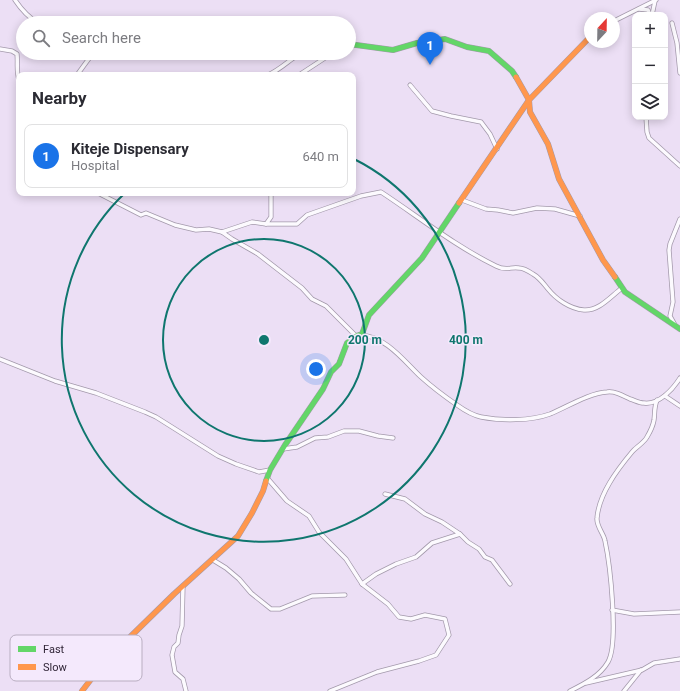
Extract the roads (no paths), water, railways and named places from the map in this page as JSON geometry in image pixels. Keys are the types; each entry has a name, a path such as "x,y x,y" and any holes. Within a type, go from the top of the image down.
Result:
{"street":[{"path":"14,0 28,16"},
{"path":"620,18 655,0"},
{"path":"652,12 655,0"},
{"path":"638,9 648,10 649,12"},
{"path":"672,22 677,43 680,73"},
{"path":"356,45 393,50 417,43 445,39 489,51 512,71 530,100 530,112 548,144 559,179 603,260 622,288 631,298 678,328"},
{"path":"132,635 238,536 252,513 268,479 270,470 282,449 323,389 331,372 338,366 347,343 358,336 369,315 422,258 530,100 584,43"},
{"path":"0,49 12,51 16,53"},
{"path":"16,72 18,60"},
{"path":"79,72 88,60"},
{"path":"275,72 292,60"},
{"path":"304,72 323,60"},
{"path":"410,85 432,111 482,122 497,149"},
{"path":"646,120 647,132 650,138 680,166"},
{"path":"222,232 252,222 266,224 297,224 306,216 361,196 381,192 458,246 497,267 508,270 519,268 533,274 541,279 548,289 564,303 576,309 595,309 622,288"},
{"path":"104,196 141,215 146,213 175,225 196,230 209,229 222,232 258,254 302,288 312,299 326,306 358,336 372,337 392,348 422,377 447,398 467,412 479,416 517,419 541,417 582,399 605,392 617,393 644,403 650,403 665,396 680,378"},
{"path":"266,224 271,217 271,196"},
{"path":"462,200 486,209 513,213 537,208 555,209 580,216"},
{"path":"678,328 670,316 673,302 669,250 680,219"},
{"path":"0,359 55,381 96,393 145,412 156,417 218,456 236,464 259,472 270,470"},
{"path":"665,396 680,406"},
{"path":"570,691 585,683 603,670 609,660 613,644 610,578 605,540 597,520 602,497 633,451 646,439 654,422 655,406 658,400"},
{"path":"282,449 297,446 315,438 328,437 344,431 359,431 393,438"},
{"path":"268,479 287,501 309,516 319,532 346,559 362,584 388,604 399,617 411,619 425,615 445,620 449,635 436,655 377,672 330,691"},
{"path":"385,494 405,499 425,514 442,522 460,534 468,542 479,549 486,557 492,560 510,584"},
{"path":"362,584 376,574 396,564 416,557 432,543 460,534"},
{"path":"213,560 240,579 251,593 271,609 280,609 312,596 345,595"},
{"path":"183,586 182,626 178,643 174,647 172,655 175,672 183,679 186,691"},
{"path":"612,610 634,614 680,612"},
{"path":"585,683 641,670 654,663 680,659"},
{"path":"624,691 641,670"},
{"path":"82,691 90,681"},
{"path":"627,687 629,691"}],"place":[{"name":"Kiteje Dispensary","path":"430,65"}]}
